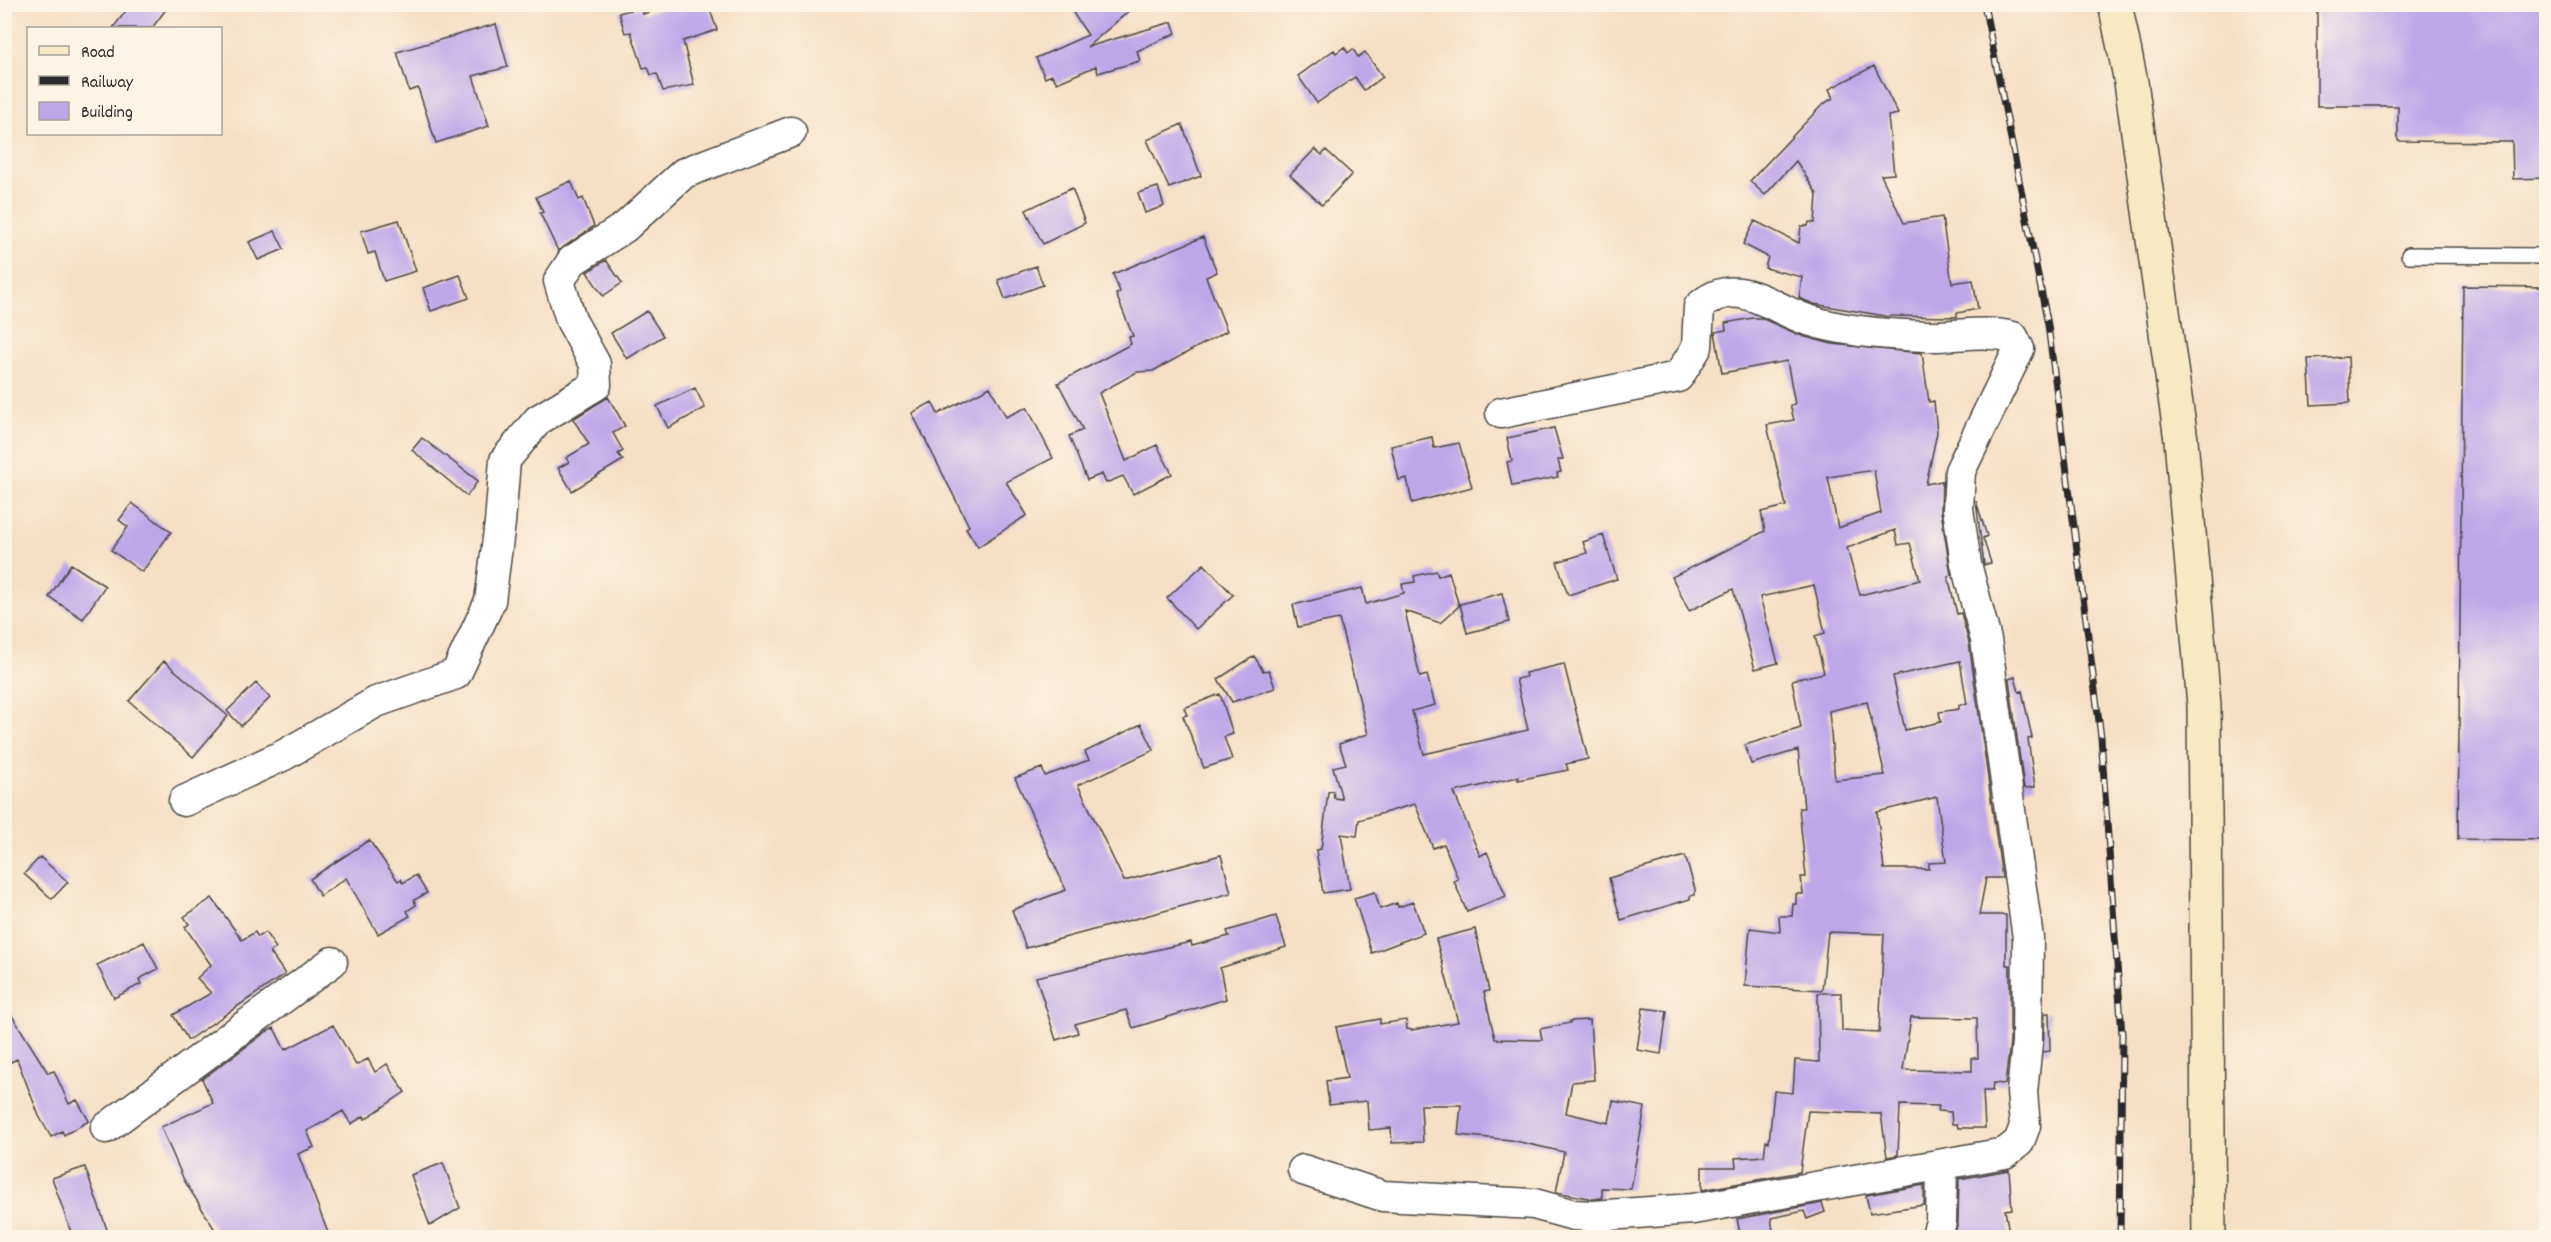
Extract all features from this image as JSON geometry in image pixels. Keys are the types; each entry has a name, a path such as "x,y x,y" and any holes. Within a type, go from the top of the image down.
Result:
{"main road":[{"path":"2115,4 2131,82 2181,440 2204,705 2209,1238"}],"street":[{"path":"184,801 284,755 376,702 456,674 490,601 505,460 538,420 596,385 595,364 571,320 559,280 572,261 625,227 684,174 791,132"},
{"path":"1303,1170 1383,1196 1534,1204 1574,1215 1593,1216 1692,1209 2005,1153 2019,1142 2025,1126 2022,1092 2028,1043 2028,938 1986,640 1966,564 1958,509 1960,471 2019,348 2013,337 1991,331 1928,336 1849,328 1809,320 1765,300 1733,292 1711,296 1699,307 1697,346 1678,376 1501,413"},
{"path":"106,1128 332,962"},
{"path":"1936,1238 1941,1222 1942,1165"}],"lane":[{"path":"2409,255 2547,256"}],"building":[{"path":"131,4 170,4 153,27 114,27"},
{"path":"675,4 708,4 717,30 683,41 694,85 663,91 657,74 651,75 648,67 643,68 631,32 625,33 619,13 642,7 643,14"},
{"path":"1086,4 1137,4 1087,47 1172,22 1176,33 1137,51 1140,61 1098,73 1096,66 1057,83 1052,75 1045,78 1036,58 1088,35 1073,13"},
{"path":"2317,4 2547,4 2547,178 2513,179 2512,142 2398,141 2398,106 2317,106"},
{"path":"496,24 508,67 473,76 489,126 436,143 418,88 409,91 397,52"},
{"path":"1344,47 1348,53 1353,49 1358,57 1365,52 1383,77 1364,90 1355,77 1317,103 1298,76 1334,50 1336,53"},
{"path":"1874,66 1898,114 1888,116 1894,174 1881,175 1904,223 1942,217 1952,283 1973,280 1978,309 1957,313 1957,317 1885,316 1814,304 1799,298 1802,277 1765,268 1768,257 1743,244 1755,221 1799,243 1801,226 1808,226 1809,222 1815,223 1817,194 1796,161 1765,195 1750,181 1822,105 1833,98 1829,89"},
{"path":"1182,124 1201,176 1169,188 1147,140"},
{"path":"1315,149 1322,155 1326,150 1352,174 1322,205 1290,175"},
{"path":"571,181 579,200 583,198 594,226 558,251 540,213 543,212 536,197"},
{"path":"1158,187 1164,206 1145,213 1138,193"},
{"path":"1072,188 1085,223 1043,244 1026,210"},
{"path":"399,220 416,271 384,281 375,252 368,254 361,231"},
{"path":"275,231 284,249 258,260 249,242"},
{"path":"1203,237 1217,272 1206,277 1227,331 1153,371 1137,372 1099,393 1126,461 1157,445 1172,474 1133,494 1123,476 1106,483 1102,474 1087,480 1069,436 1083,430 1058,383 1131,344 1129,337 1133,336 1116,294 1120,292 1113,274"},
{"path":"606,260 622,283 603,296 587,272"},
{"path":"1036,266 1043,285 1005,299 998,280"},
{"path":"460,275 469,298 431,311 423,288"},
{"path":"2463,286 2547,287 2547,840 2458,839"},
{"path":"647,311 663,336 627,359 611,333"},
{"path":"1761,318 1802,336 1832,344 1922,353 1929,402 1934,401 1937,433 1926,484 1942,481 1941,511 1951,575 1948,576 1957,614 1961,613 1969,643 2002,878 1986,878 1979,915 2006,915 2006,965 2010,965 2010,1042 2005,1084 1993,1083 1992,1091 1983,1091 1985,1128 1958,1128 1957,1124 1952,1124 1951,1112 1938,1111 1939,1106 1900,1105 1898,1155 1887,1157 1881,1114 1808,1111 1800,1172 1702,1190 1702,1167 1736,1167 1735,1158 1764,1156 1766,1141 1769,1142 1774,1091 1793,1093 1795,1060 1819,1062 1818,993 1841,993 1842,1031 1879,1033 1884,934 1828,932 1822,990 1745,986 1750,928 1780,932 1779,916 1792,916 1796,894 1803,894 1801,877 1806,877 1799,808 1804,808 1798,750 1751,764 1745,745 1801,728 1792,680 1824,673 1815,636 1825,633 1814,585 1760,597 1778,663 1755,669 1733,589 1689,611 1672,577 1765,531 1761,512 1786,506 1767,425 1794,420 1790,405 1795,404 1787,361 1722,373 1715,332 1726,330 1725,323","holes":["1874,470 1881,513 1838,528 1828,477","1895,530 1898,545 1910,543 1920,580 1860,595 1847,548","1960,661 1967,704 1959,705 1959,709 1939,712 1941,722 1905,730 1893,676","1867,702 1885,775 1835,780 1829,711","1937,797 1946,862 1929,863 1929,869 1884,869 1877,812","1911,1017 1977,1018 1978,1058 1972,1058 1972,1071 1903,1070"]},
{"path":"2348,357 2350,403 2311,405 2308,359"},
{"path":"990,387 1006,417 1027,407 1053,458 1006,482 1027,515 978,547 966,528 969,526 912,413 932,402 938,414"},
{"path":"695,388 705,408 668,428 657,406"},
{"path":"608,397 625,426 613,433 623,451 618,454 623,460 572,491 558,468 569,462 566,458 589,444 573,419"},
{"path":"1554,428 1563,459 1558,460 1561,472 1557,473 1558,477 1512,486 1507,462 1512,461 1507,438"},
{"path":"1432,437 1434,448 1459,443 1472,487 1412,503 1407,478 1399,480 1391,446"},
{"path":"422,438 478,481 467,496 412,450"},
{"path":"1976,501 1987,536 1983,538 1991,563 1984,565"},
{"path":"132,503 171,532 142,572 111,550 128,527 119,520"},
{"path":"1603,535 1617,579 1568,595 1557,562 1587,553 1583,542"},
{"path":"71,564 105,586 83,619 49,597"},
{"path":"1204,564 1233,595 1196,629 1167,598"},
{"path":"1436,571 1438,576 1449,572 1459,606 1440,623 1405,611 1420,677 1427,675 1435,705 1412,711 1424,754 1528,730 1516,679 1526,677 1525,673 1564,664 1588,759 1566,764 1568,770 1518,780 1518,777 1454,792 1480,856 1487,852 1506,896 1467,912 1454,881 1458,879 1444,844 1433,848 1415,804 1359,820 1357,836 1341,834 1350,889 1323,893 1316,850 1321,849 1328,792 1333,791 1334,798 1342,799 1333,767 1346,764 1339,744 1368,734 1339,619 1298,627 1293,605 1362,588 1366,604 1404,593 1402,584 1415,582 1414,576"},
{"path":"1502,593 1509,622 1467,633 1460,604"},
{"path":"1254,656 1263,671 1269,670 1275,688 1232,702 1218,679"},
{"path":"164,661 228,716 193,757 129,701"},
{"path":"2015,677 2019,692 2022,691 2032,738 2028,739 2035,787 2024,788 2009,679"},
{"path":"256,683 270,698 241,726 227,711"},
{"path":"1220,694 1233,734 1224,737 1232,759 1204,768 1183,716 1187,715 1184,708"},
{"path":"1141,724 1154,750 1078,785 1124,881 1221,855 1231,893 1026,948 1012,910 1066,890 1015,778 1042,768 1045,776 1089,760 1085,752"},
{"path":"369,840 398,881 401,879 403,883 416,875 427,893 414,900 416,905 407,911 410,916 378,934 346,878 320,896 310,879"},
{"path":"1685,856 1695,895 1690,896 1690,899 1621,920 1609,878"},
{"path":"40,857 68,882 52,899 24,874"},
{"path":"1375,892 1380,909 1397,903 1398,907 1413,902 1424,933 1372,953 1354,898"},
{"path":"212,898 242,940 255,932 258,937 265,932 276,948 270,952 285,974 188,1040 173,1015 211,993 197,978 211,965 185,927 189,924 184,917"},
{"path":"1276,916 1286,947 1220,968 1226,999 1133,1028 1126,1010 1075,1024 1078,1033 1056,1040 1036,977 1191,942 1192,946 1229,936 1227,931"},
{"path":"1475,929 1489,991 1484,992 1495,1039 1542,1040 1540,1029 1570,1023 1570,1021 1590,1020 1594,1080 1572,1082 1566,1113 1609,1123 1613,1101 1645,1107 1631,1189 1602,1188 1602,1198 1593,1199 1556,1192 1564,1152 1511,1140 1458,1135 1461,1105 1421,1105 1423,1142 1392,1143 1391,1128 1369,1130 1367,1101 1329,1105 1326,1081 1347,1078 1336,1027 1380,1019 1380,1024 1406,1020 1407,1029 1412,1030 1458,1022 1436,939"},
{"path":"144,942 158,969 139,979 141,984 114,998 97,965"},
{"path":"4,1003 48,1073 54,1071 69,1104 77,1100 89,1121 64,1135 62,1131 51,1137 39,1116 17,1059 11,1062 4,1051"},
{"path":"1643,1008 1667,1011 1661,1054 1637,1050"},
{"path":"2045,1013 2049,1013 2050,1051 2043,1052"},
{"path":"333,1025 356,1065 368,1059 375,1072 387,1064 405,1092 365,1119 364,1116 351,1124 343,1111 307,1131 314,1147 298,1154 330,1238 220,1238 184,1180 161,1127 213,1103 202,1079 266,1032 274,1028 285,1050"},
{"path":"443,1163 460,1208 430,1226 411,1175"},
{"path":"85,1167 110,1238 73,1238 52,1178"},
{"path":"2009,1170 2012,1209 2005,1210 2010,1238 1954,1237 1958,1222 1959,1179"},
{"path":"1924,1185 1924,1205 1870,1213 1866,1195"},
{"path":"1822,1203 1825,1212 1807,1219 1804,1211 1771,1218 1773,1231 1741,1238 1737,1219"}],"railway":[{"path":"1984,4 2048,325 2101,737 2122,1035 2120,1238"}]}
